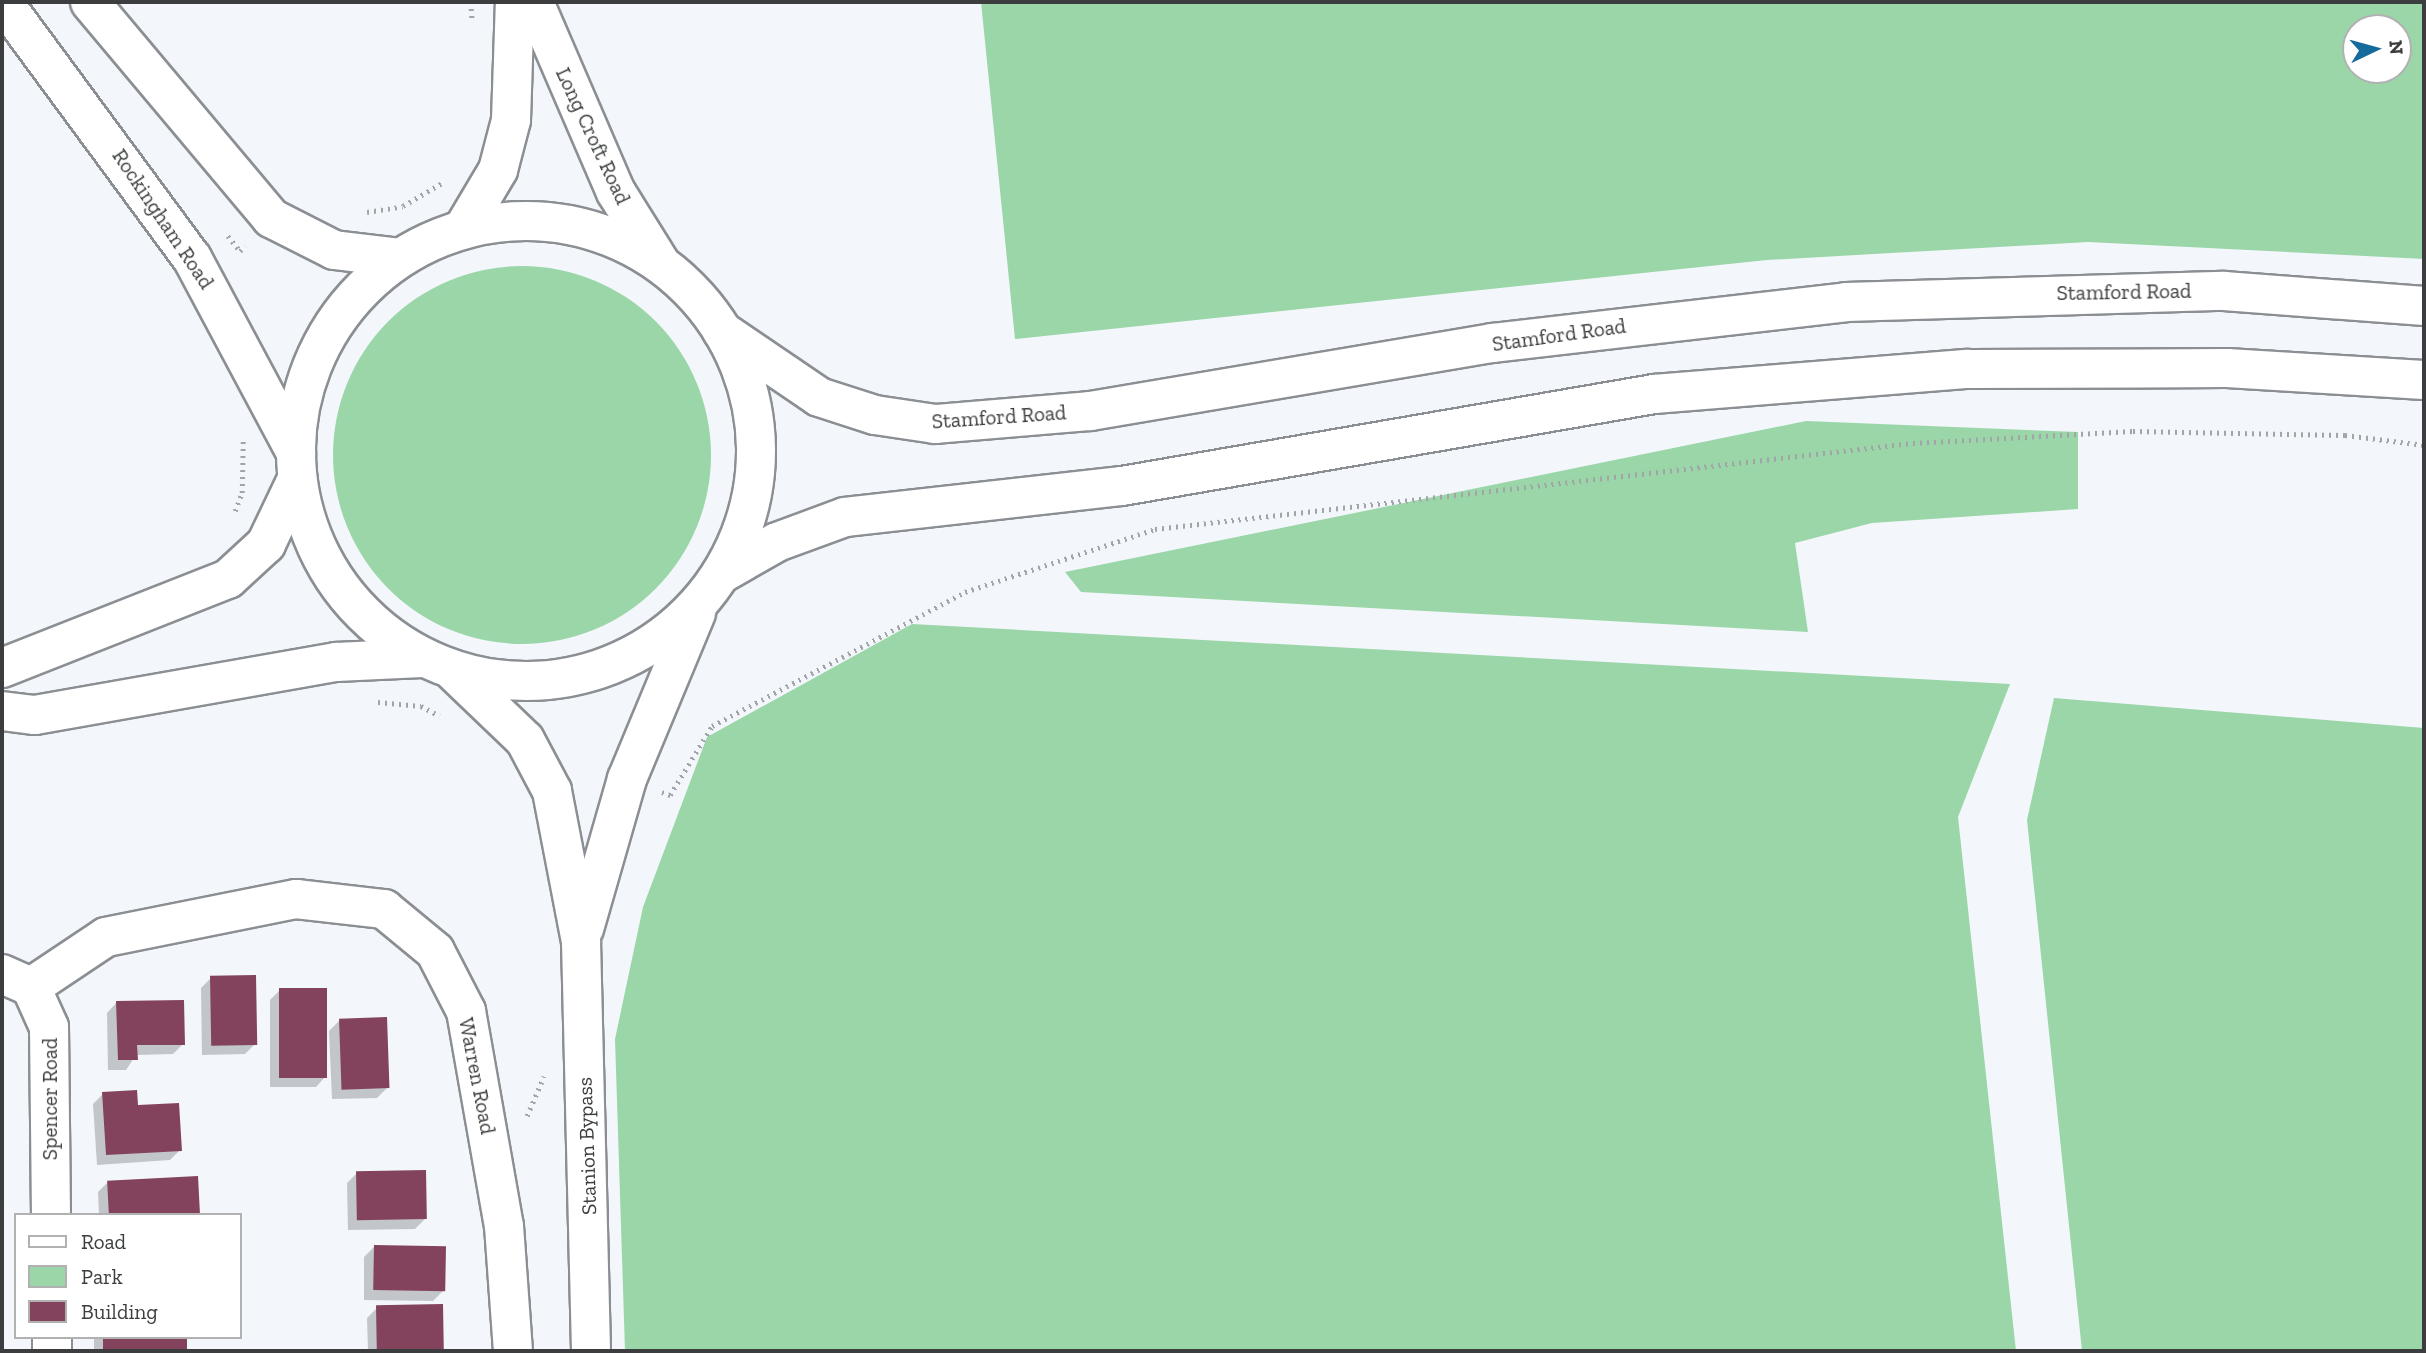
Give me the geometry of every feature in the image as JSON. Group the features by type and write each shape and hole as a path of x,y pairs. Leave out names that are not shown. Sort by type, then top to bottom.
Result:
{"main road":[{"name":"Rockingham Road","path":"3,2 192,258 297,466"},
{"path":"90,2 271,218 334,250 400,258"},
{"path":"463,229 498,170 511,120 515,2"},
{"name":"Long Croft Road","path":"534,2 616,192 661,264"},
{"path":"546,221 587,229 661,264 722,331 744,377 755,466 743,528 710,588 627,779 581,941 544,770 506,718 438,664 376,626 338,584 311,534 297,466 303,396 323,342 356,295 400,258 463,229 546,221"},
{"name":"Stamford Road","path":"722,331 819,397 875,415 935,424 1090,411 1493,343 1846,302 2224,291 2424,306"},
{"path":"2,711 35,715 336,662 438,664 506,681 573,676 613,665 661,639 710,588 777,542 845,517 1122,486 1654,394 1968,369 2227,368 2424,380"},
{"path":"2,668 228,579 266,544 297,466"},
{"name":"Warren Road","path":"17,980 106,937 296,899 384,909 435,951 466,1011 504,1226 513,1351"},
{"name":"Stanion Bypass","path":"581,941 591,1351"},
{"name":"Spencer Road","path":"17,980 49,1027 51,1213"}],"path":[{"path":"471,2 473,27"},
{"path":"358,212 403,206 429,195 453,174"},
{"path":"670,795 712,726 965,592 1155,529 1913,443 2133,431 2344,435 2424,445"},
{"path":"230,522 242,493 242,432"},
{"path":"371,701 421,706 445,719"},
{"path":"524,1123 550,1062"}],"green space":[{"path":"981,2 2424,2 2424,259 2088,242 1767,260 1015,339"},
{"path":"522,266 559,270 611,289 642,309 668,335 696,383 707,418 711,455 707,492 688,544 668,575 642,601 594,629 559,640 522,644 485,640 433,621 402,601 376,575 348,527 337,492 333,455 337,418 356,366 376,335 402,309 450,281 485,270"},
{"path":"1806,421 2078,432 2078,509 1872,523 1795,543 1808,632 1081,592 1065,572"},
{"path":"912,624 2010,684 1958,817 2016,1351 625,1351 615,1039 643,907 707,737"},
{"path":"2054,698 2424,728 2424,1351 2082,1351 2027,820"}],"building":[{"path":"256,975 257,1045 211,1046 210,976"},
{"path":"279,988 327,988 327,1078 279,1078"},
{"path":"184,1000 185,1045 137,1045 138,1060 118,1060 116,1001"},
{"path":"387,1017 389,1088 342,1090 339,1019"},
{"path":"137,1090 138,1105 179,1103 182,1151 106,1155 102,1092"},
{"path":"426,1170 427,1219 357,1220 356,1171"},
{"path":"198,1176 200,1213 109,1213 107,1181"},
{"path":"374,1245 446,1246 445,1291 373,1290"},
{"path":"443,1304 444,1351 377,1351 376,1305"},
{"path":"103,1339 187,1339 187,1351 103,1351"}]}
